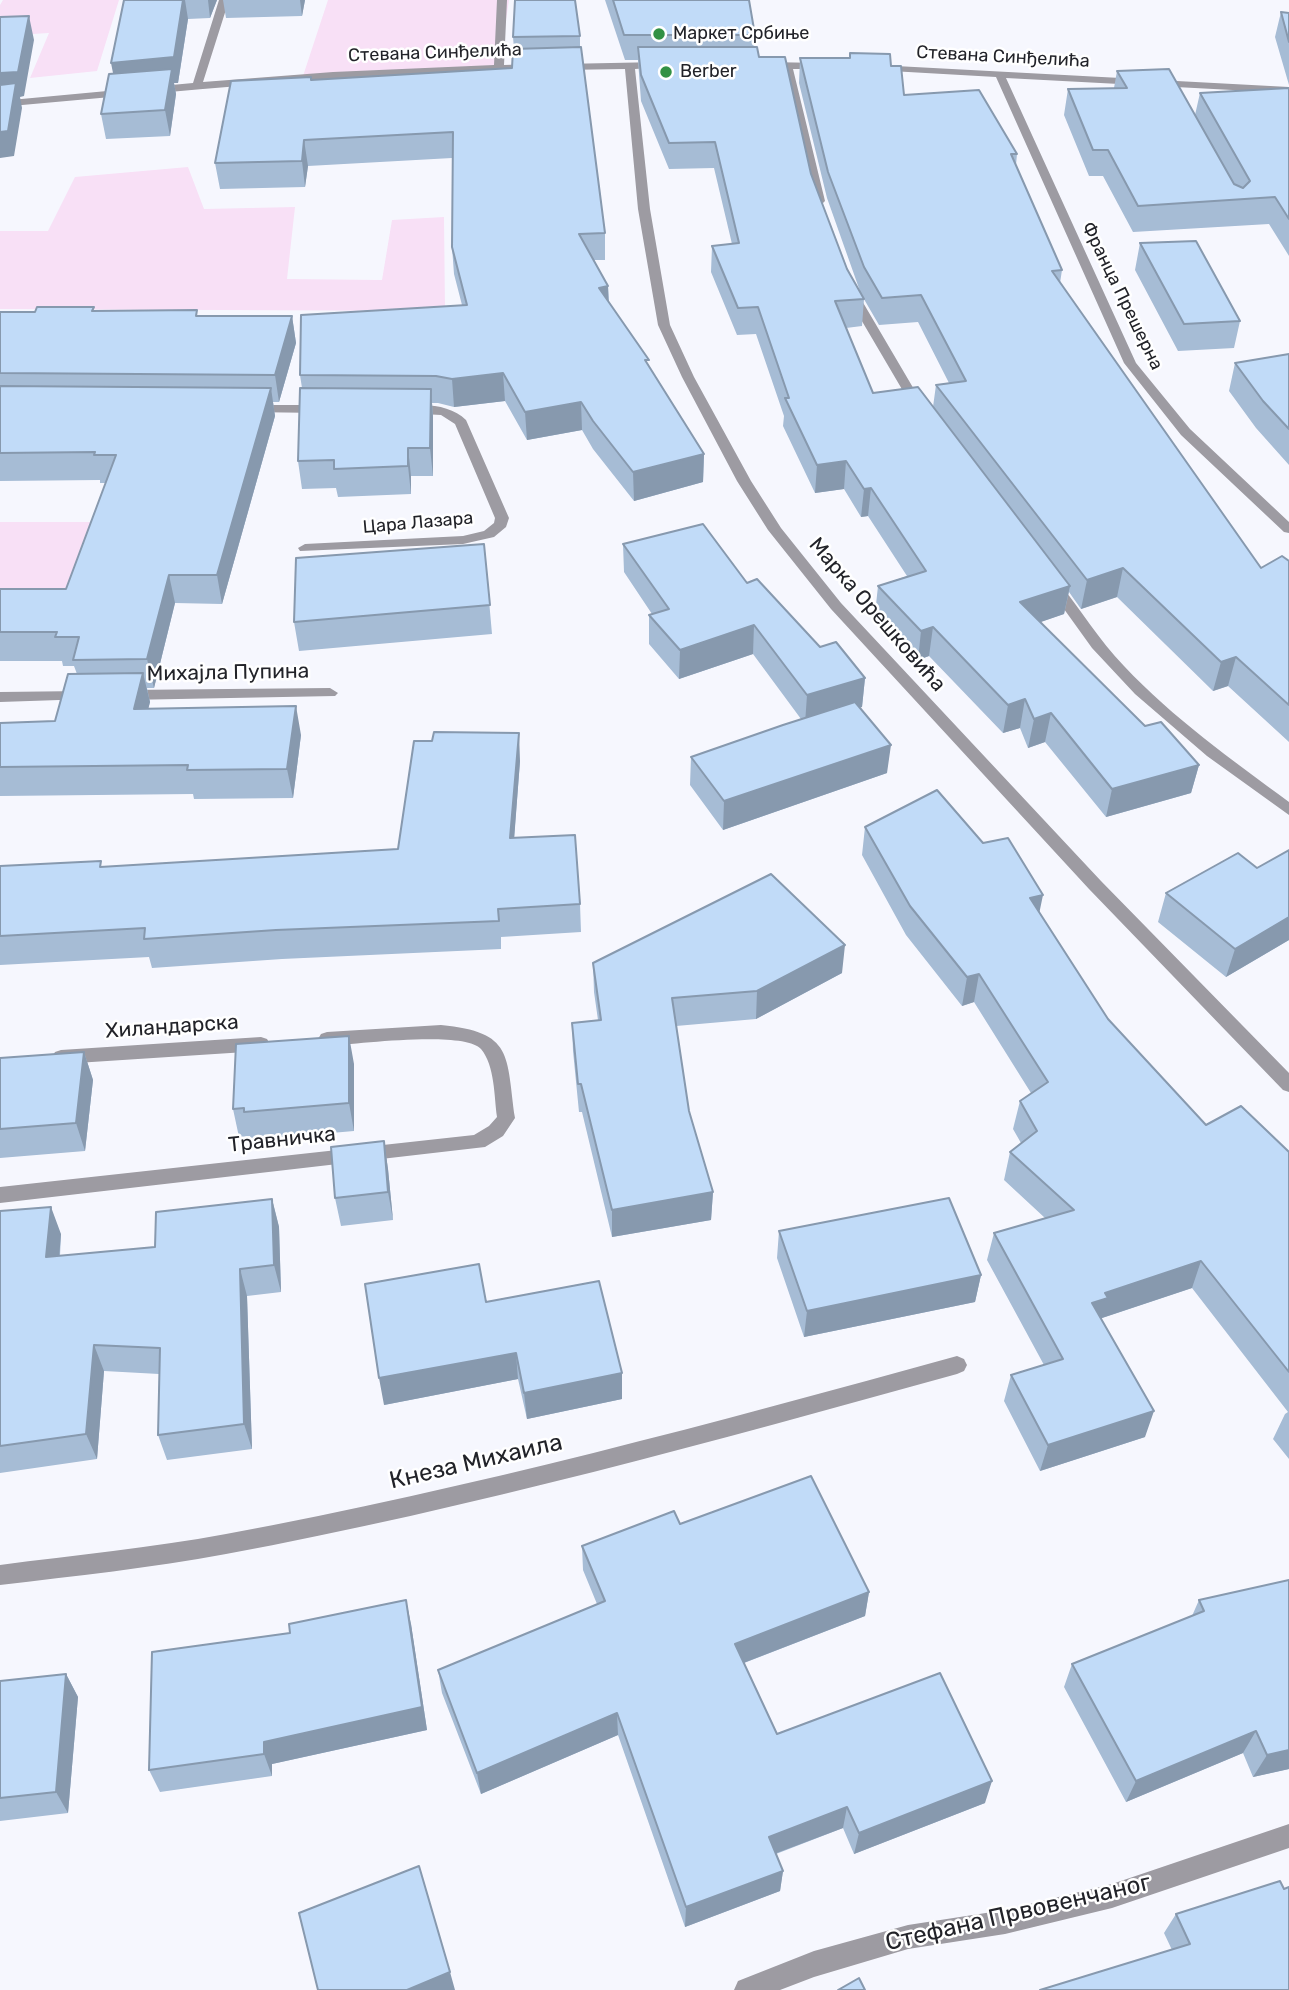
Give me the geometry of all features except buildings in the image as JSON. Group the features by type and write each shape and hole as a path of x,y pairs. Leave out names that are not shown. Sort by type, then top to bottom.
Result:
{"street":[{"path":"197,86 224,0"},
{"path":"499,67 502,0"},
{"name":"Стевана Синђелића","path":"0,104 379,71 669,65"},
{"path":"748,65 834,66"},
{"path":"787,65 822,211"},
{"name":"Марка Орешковића","path":"630,66 644,209 664,325 688,377 738,470 775,530 836,606 1086,875 1289,1085"},
{"name":"Стевана Синђелића","path":"871,67 1289,90"},
{"name":"Франца Прешерна","path":"1000,75 1130,363 1157,403 1194,443 1289,528"},
{"path":"1166,82 1172,93"},
{"path":"849,284 868,324 924,416"},
{"path":"233,408 342,409"},
{"name":"Цара Лазара","path":"305,548 463,540 489,534 501,524 502,518 492,494 461,423 454,414 438,410 397,410"},
{"path":"1046,575 1098,645 1128,677 1179,725 1289,810"},
{"name":"Михајла Пупина","path":"0,697 330,693"},
{"name":"Травничка","path":"0,1195 478,1142 496,1131 506,1118 498,1059 486,1042 472,1035 440,1032 303,1041"},
{"name":"Хиландарска","path":"41,1058 275,1043"},
{"name":"Кнеза Михаила","path":"0,1575 224,1544 431,1500 724,1430 957,1366"},
{"name":"Стефана Првовенчаног","path":"747,1990 814,1964 908,1937 1005,1922 1112,1896 1289,1836"}],"shaded area":[{"path":"3,0 119,0 97,71 30,78 49,33 0,36 0,5"},
{"path":"328,0 509,0 499,67 303,76"},
{"path":"188,167 204,209 295,207 287,279 382,280 392,220 444,217 445,311 0,309 0,231 48,231 75,177"},
{"path":"0,522 97,522 80,596 0,590"}],"place":[{"name":"Маркет Србиње","path":"659,34"},
{"name":"Berber","path":"666,72"}]}
